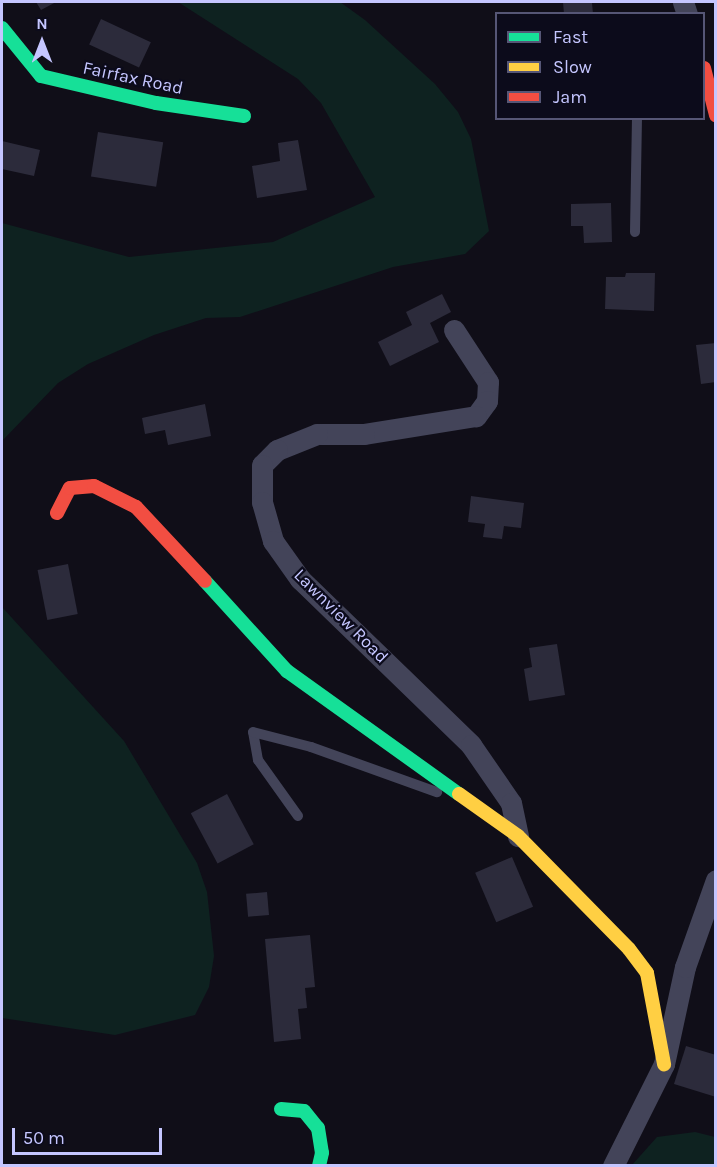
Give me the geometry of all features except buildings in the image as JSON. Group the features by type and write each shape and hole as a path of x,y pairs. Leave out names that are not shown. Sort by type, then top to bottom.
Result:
{"street":[{"name":"Fairfax Road","path":"2,28 41,76 156,103 244,116"},
{"path":"705,72 716,115"},
{"name":"Lawnview Road","path":"454,330 488,382 487,400 476,416 364,434 317,434 277,450 262,465 262,502 273,542 300,579 471,745 511,803 518,836"},
{"path":"57,513 70,488 94,486 136,507 287,671 465,802 518,836 629,949 647,973 664,1064"},
{"path":"613,1166 664,1064 685,967 716,880"},
{"path":"281,1109 304,1111 318,1128 322,1153 319,1166"}],"lane":[{"path":"635,232 637,120"},
{"path":"298,816 258,760 253,732 311,747 465,802"}],"green space":[{"path":"178,2 340,2 365,20 435,84 458,112 471,139 489,231 465,254 393,267 240,317 206,318 154,335 88,364 58,383 2,441 2,223 129,257 273,242 375,197 321,103 298,79"},
{"path":"2,607 124,741 197,863 207,892 214,956 209,987 195,1015 115,1035 2,1018"},
{"path":"695,1132 715,1137 715,1165 632,1165 657,1137"}],"traffic: fast":[{"path":"2,28 41,76 156,103 244,116"},
{"path":"205,581 287,671 459,794"},
{"path":"281,1109 304,1111 318,1128 322,1153 319,1166"}],"traffic: slow":[{"path":"459,794 518,836 629,949 647,973 664,1064"}],"traffic: jam":[{"path":"705,72 716,115"},
{"path":"57,513 70,488 94,486 136,507 205,581"}]}
